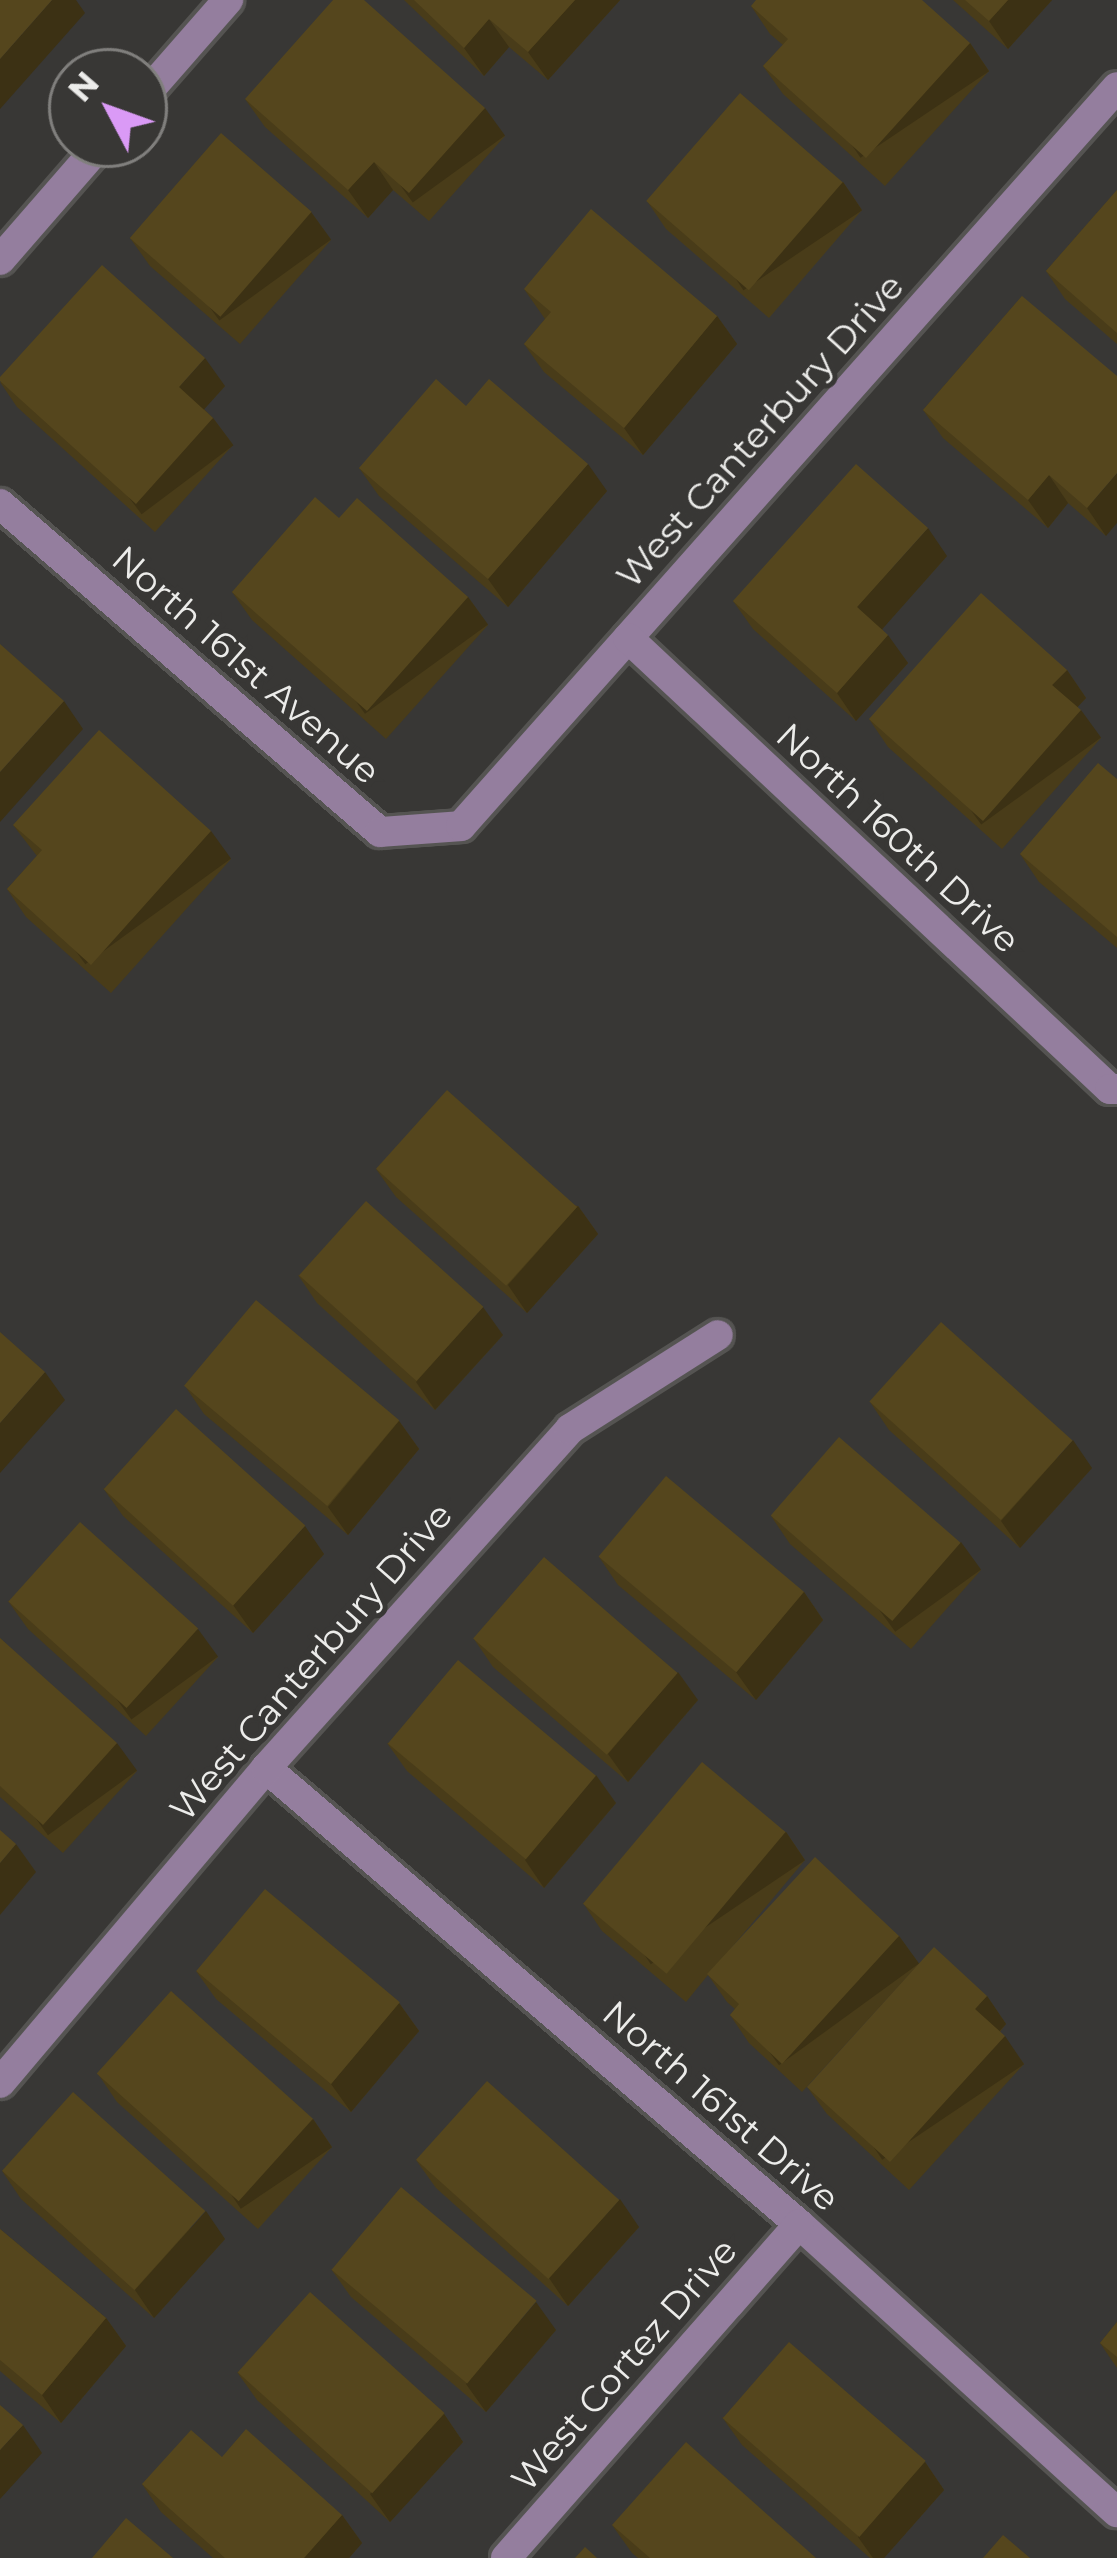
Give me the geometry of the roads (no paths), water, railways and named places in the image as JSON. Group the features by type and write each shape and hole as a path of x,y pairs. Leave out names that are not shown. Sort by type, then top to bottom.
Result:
{"street":[{"path":"168,68 228,0"},
{"name":"West Canterbury Drive","path":"461,826 1117,87"},
{"path":"0,260 80,168"},
{"name":"North 161st Avenue","path":"0,504 380,832 461,826"},
{"name":"North 160th Drive","path":"628,638 1110,1089 1117,1089"},
{"name":"West Canterbury Drive","path":"0,2083 266,1768 570,1429 718,1335"},
{"name":"North 161st Drive","path":"266,1768 800,2224 1117,2512"},
{"name":"West Cortez Drive","path":"506,2558 800,2224"}]}
